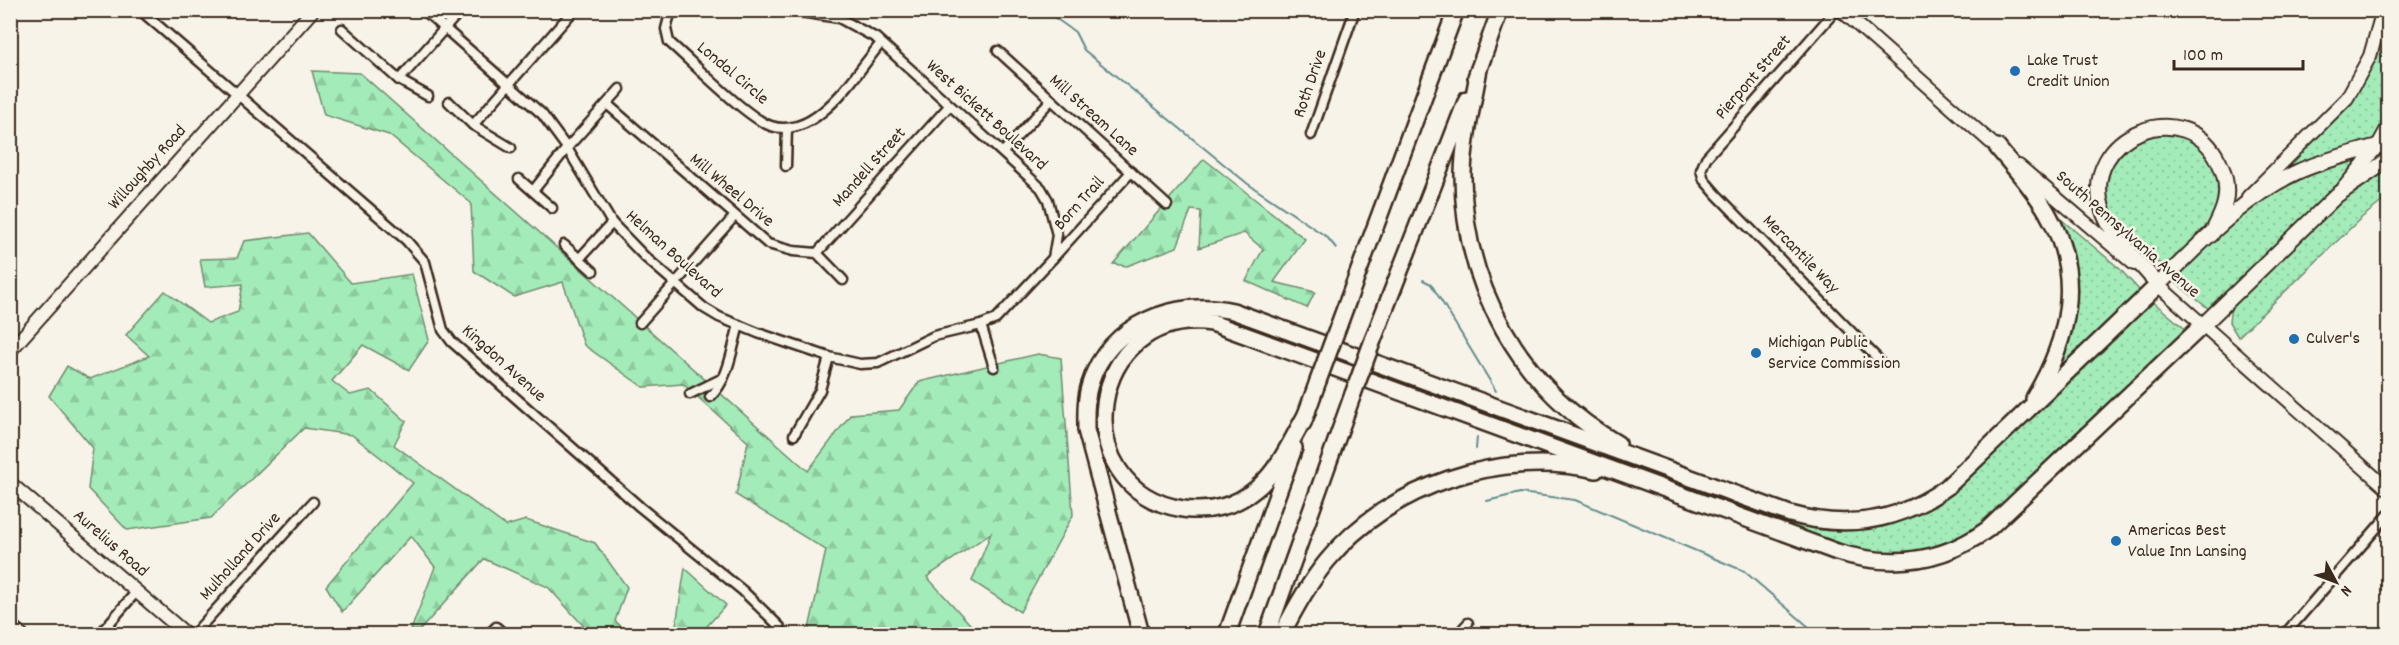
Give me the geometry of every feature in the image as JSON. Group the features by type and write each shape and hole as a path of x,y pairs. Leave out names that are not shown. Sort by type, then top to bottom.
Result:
{"highway":[{"path":"1227,634 1456,10"},
{"path":"1267,634 1373,340 1500,10"},
{"path":"1479,69 1466,145 1464,190 1470,241 1495,315 1515,348 1542,384 1580,419 1618,444 1689,477"},
{"path":"1997,147 2048,212 2064,257 2068,282 2068,309 2063,336 2047,375 2024,414"},
{"path":"1141,634 1086,430 1087,399 1090,384 1103,358 1115,345 1152,316 1199,306 1215,307 1255,318 1689,477 1808,519 1832,523 1875,520 1919,506 1936,495 2158,285"},
{"path":"1307,413 1278,463 1256,489 1231,504 1199,510 1163,504 1145,495 1130,483 1112,456 1103,420 1104,397 1110,380 1133,346 1146,336 1168,326 1205,322 1250,335 1665,489 1856,557 1896,562 1937,555 1965,544 1996,522 2204,324"},
{"path":"1282,634 1309,586 1338,549 1385,511 1442,482 1485,470 1546,464 1589,469 1665,489"}],"main road":[{"name":"Willoughby Road","path":"10,351 313,10"},
{"name":"South Pennsylvania Avenue","path":"1841,10 2204,324 2388,489"},
{"path":"2211,235 2224,206 2226,190 2221,165 2206,143 2185,130 2163,126 2140,131 2119,145 2108,159 2102,173 2099,191 2102,208 2112,227 2158,285 2211,235 2347,98 2367,64 2383,10"},
{"path":"2204,324 2337,195 2383,145 2388,127"},
{"path":"2229,217 2272,186 2295,173 2383,145"},
{"path":"2337,195 2388,160"},
{"name":"Aurelius Road","path":"10,483 186,634"}],"street":[{"name":"Kingdon Avenue","path":"140,10 412,247 429,272 439,318 452,342 640,507 743,591 780,627 780,634"},
{"name":"Helman Boulevard","path":"424,10 542,114 567,148 612,223 675,284 704,308 739,324 830,357 860,364 878,363 934,336 981,326"},
{"path":"399,80 461,10"},
{"path":"473,125 574,10"},
{"name":"Londal Circle","path":"671,10 666,29 669,42 759,119 770,126 787,128"},
{"name":"West Bickett Boulevard","path":"788,10 840,14 881,42 949,106 1003,152 1041,188 1048,200 1057,235 1053,258"},
{"name":"Roth Drive","path":"1311,135 1354,10"},
{"name":"Pierpont Street","path":"1701,170 1706,158 1836,10"},
{"path":"342,29 399,80 428,96"},
{"path":"786,166 787,128 810,120 824,110 881,42"},
{"name":"Mill Stream Lane","path":"998,51 1167,205"},
{"path":"533,191 567,148 620,89"},
{"path":"1003,152 1051,100"},
{"path":"449,102 473,125 511,148"},
{"name":"Mill Wheel Drive","path":"607,104 734,217 768,244 793,251 816,253"},
{"name":"Mandell Street","path":"816,253 949,106"},
{"name":"Mercantile Way","path":"1701,170 1704,180 1717,195 1879,360"},
{"name":"Born Trail","path":"1053,258 1131,172"},
{"path":"519,179 552,208"},
{"path":"640,323 734,217"},
{"path":"579,259 612,223"},
{"path":"564,245 593,271"},
{"path":"816,253 843,280"},
{"path":"994,366 981,326 1005,311 1053,258"},
{"path":"710,397 718,389 723,378 739,324"},
{"path":"794,435 820,390 830,357"},
{"path":"690,394 723,378"},
{"name":"Mulholland Drive","path":"194,634 313,502"},
{"path":"2285,634 2388,515"},
{"path":"100,634 137,591"},
{"path":"10,623 23,634"},
{"path":"1458,634 1468,623"},
{"path":"489,634 496,627 504,634"}],"green space":[{"path":"2388,24 2388,114 2374,140 2284,172 2284,168 2347,105 2383,28"},
{"path":"312,71 360,73 808,471 851,414 899,410 919,382 1038,354 1061,358 1073,515 1020,612 972,581 991,533 927,577 979,634 808,634 826,550 736,495 748,442 683,384 643,387 584,345 563,282 514,297 474,271 471,203 389,135 324,115"},
{"path":"2161,133 2185,137 2205,152 2216,171 2220,192 2219,203 2208,225 2179,256 2163,264 2146,257 2133,244 2111,210 2107,193 2107,177 2113,162 2123,149 2139,139"},
{"path":"1204,159 1305,239 1274,282 1315,292 1307,308 1246,281 1263,249 1244,233 1199,248 1201,211 1191,210 1177,247 1127,266 1113,264"},
{"path":"2353,160 2356,164 2350,172 2209,309 2175,282 2190,262 2243,215 2275,192 2309,175"},
{"path":"2388,167 2388,197 2360,219 2238,337 2229,322 2231,306 2348,195"},
{"path":"2056,215 2119,268 2140,291 2057,370 2065,346"},
{"path":"308,233 351,283 412,274 429,340 409,370 363,345 332,381 350,395 371,390 406,421 394,445 506,526 526,520 595,543 627,587 615,621 630,634 591,634 548,587 484,559 420,630 411,630 435,567 411,536 342,612 326,586 413,483 352,435 304,428 211,518 127,530 88,489 93,448 49,396 67,366 90,379 149,356 126,335 165,291 208,323 238,312 243,284 205,287 200,259 237,258 244,241"},
{"path":"2152,301 2184,328 2177,341 1984,523 1955,540 1928,550 1901,553 1875,552 1822,539 1718,502 1692,490 1693,486 1815,527 1858,528 1898,520 1935,502 1970,476"},
{"path":"685,568 726,605 700,634 642,634 676,625"}],"waterway":[{"path":"1044,10 1075,32 1084,50 1248,184 1327,237 1336,248"},
{"path":"1423,280 1431,284 1496,391"},
{"path":"1476,449 1477,437"},
{"path":"1487,501 1520,493 1575,500 1744,571 1817,634"}],"place":[{"name":"Lake Trust Credit Union","path":"2015,71"},
{"name":"Culver's","path":"2294,339"},
{"name":"Michigan Public Service Commission","path":"1756,353"},
{"name":"Americas Best Value Inn Lansing","path":"2116,541"}]}
